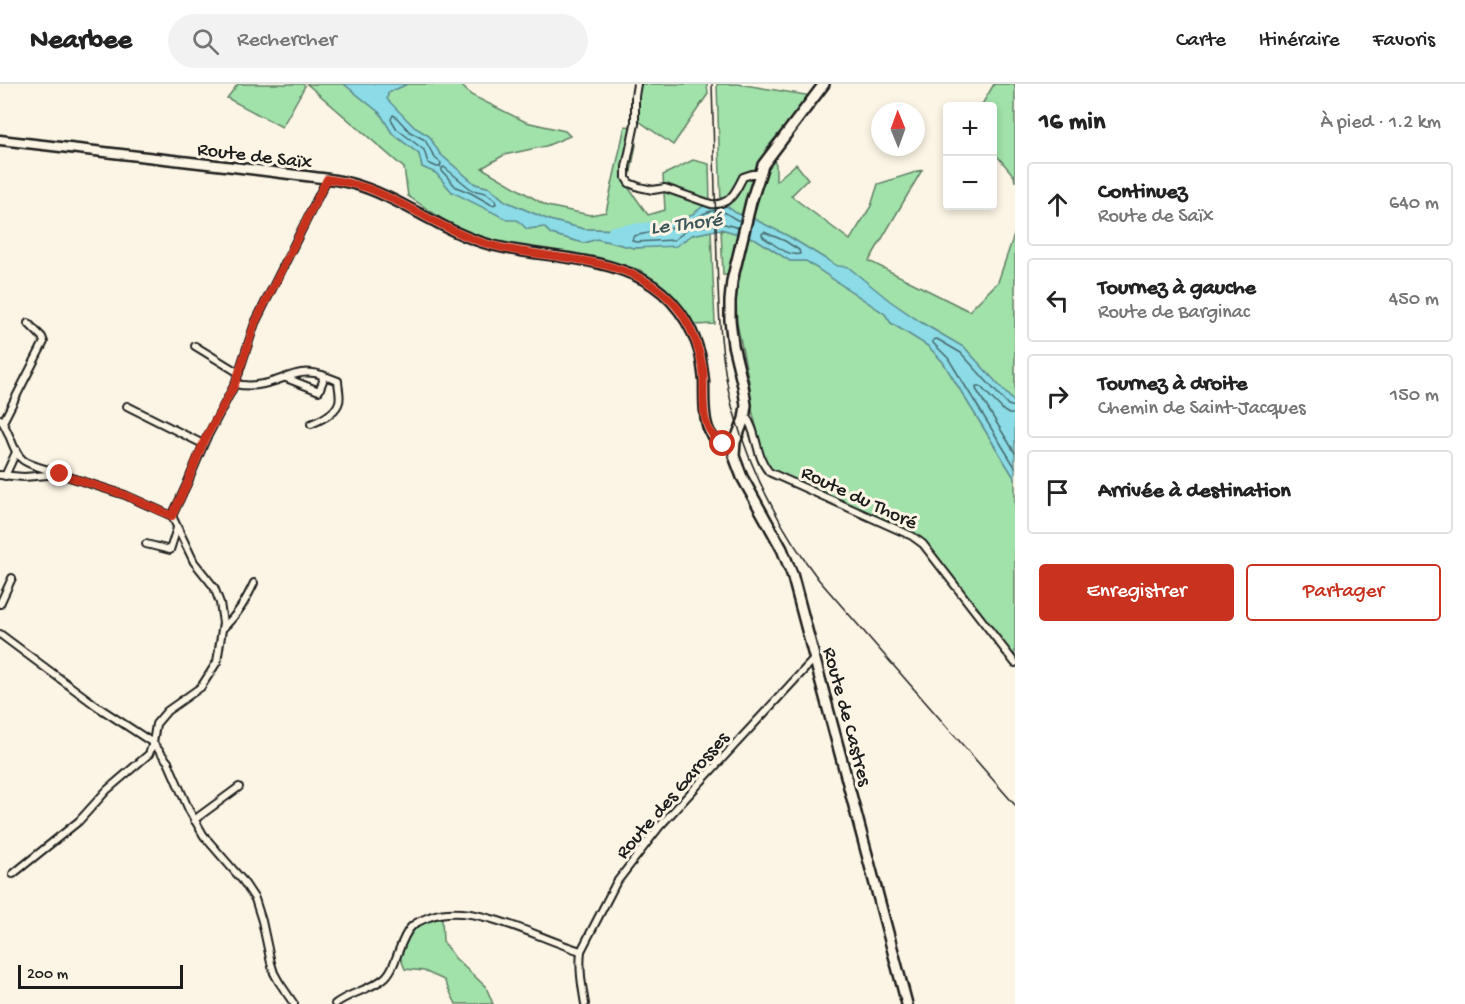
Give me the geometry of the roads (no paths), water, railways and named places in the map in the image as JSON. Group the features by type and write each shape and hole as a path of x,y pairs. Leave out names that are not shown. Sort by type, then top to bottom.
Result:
{"main road":[{"path":"734,447 745,414 745,397 733,345 730,310 732,281 746,222 763,165 824,84"},
{"name":"Route de Castres","path":"734,447 742,477 788,561 907,1004"}],"street":[{"path":"637,84 634,96 635,124 626,167 626,178 629,183 653,190 665,188 717,205 733,196 743,177 760,174"},
{"name":"Route de Saïx","path":"0,140 350,183 375,192 476,240 509,249 606,264 628,272 647,282 667,297 688,326 697,344 703,370 707,426 717,440 734,447"},
{"path":"172,516 203,444 235,384 255,323 327,179"},
{"path":"13,874 79,821 107,790 149,754 156,724 167,711 201,687 217,662 223,623 220,603 214,587 194,562 172,516 125,495 20,459 2,420 44,342 28,323"},
{"path":"195,346 239,373"},
{"path":"235,384 248,386 265,384 303,372 313,372 338,381 339,402 333,411 311,424"},
{"path":"286,378 319,392 323,381 322,375"},
{"path":"127,406 203,444"},
{"name":"Route du Thoré","path":"745,414 754,429 763,463 769,472 912,536 923,544 1015,663"},
{"path":"17,450 2,476 60,474"},
{"path":"146,544 170,550 177,527"},
{"path":"0,604 12,578"},
{"path":"222,629 235,616 254,583"},
{"path":"0,634 98,707 153,743 168,762 194,820 204,836 243,881 255,899 274,973 294,1004"},
{"name":"Route des Garosses","path":"585,1004 581,977 581,951 616,883 660,826 815,658"},
{"path":"194,820 239,788"},
{"path":"334,1004 386,977 401,943 413,925 437,915 454,912 477,915 581,951"}],"water":[{"path":"344,84 407,84 388,93 387,99 414,127 429,136 440,154 475,184 490,188 505,201 549,220 584,229 632,230 686,219 705,205 725,205 736,213 752,218 788,236 837,266 848,267 890,301 965,348 1015,403 1015,479 943,362 928,346 891,323 885,314 806,261 790,261 756,239 721,229 692,235 676,246 634,248 597,239 584,243 551,234 544,227 527,229 517,220 508,220 452,192 436,173 422,167 419,154 392,133 380,113"}],"waterway":[{"name":"Le Thoré","path":"613,231 651,227"}],"railway":[{"path":"712,84 719,316 728,388 747,453 778,518 819,580 1015,805"}]}
